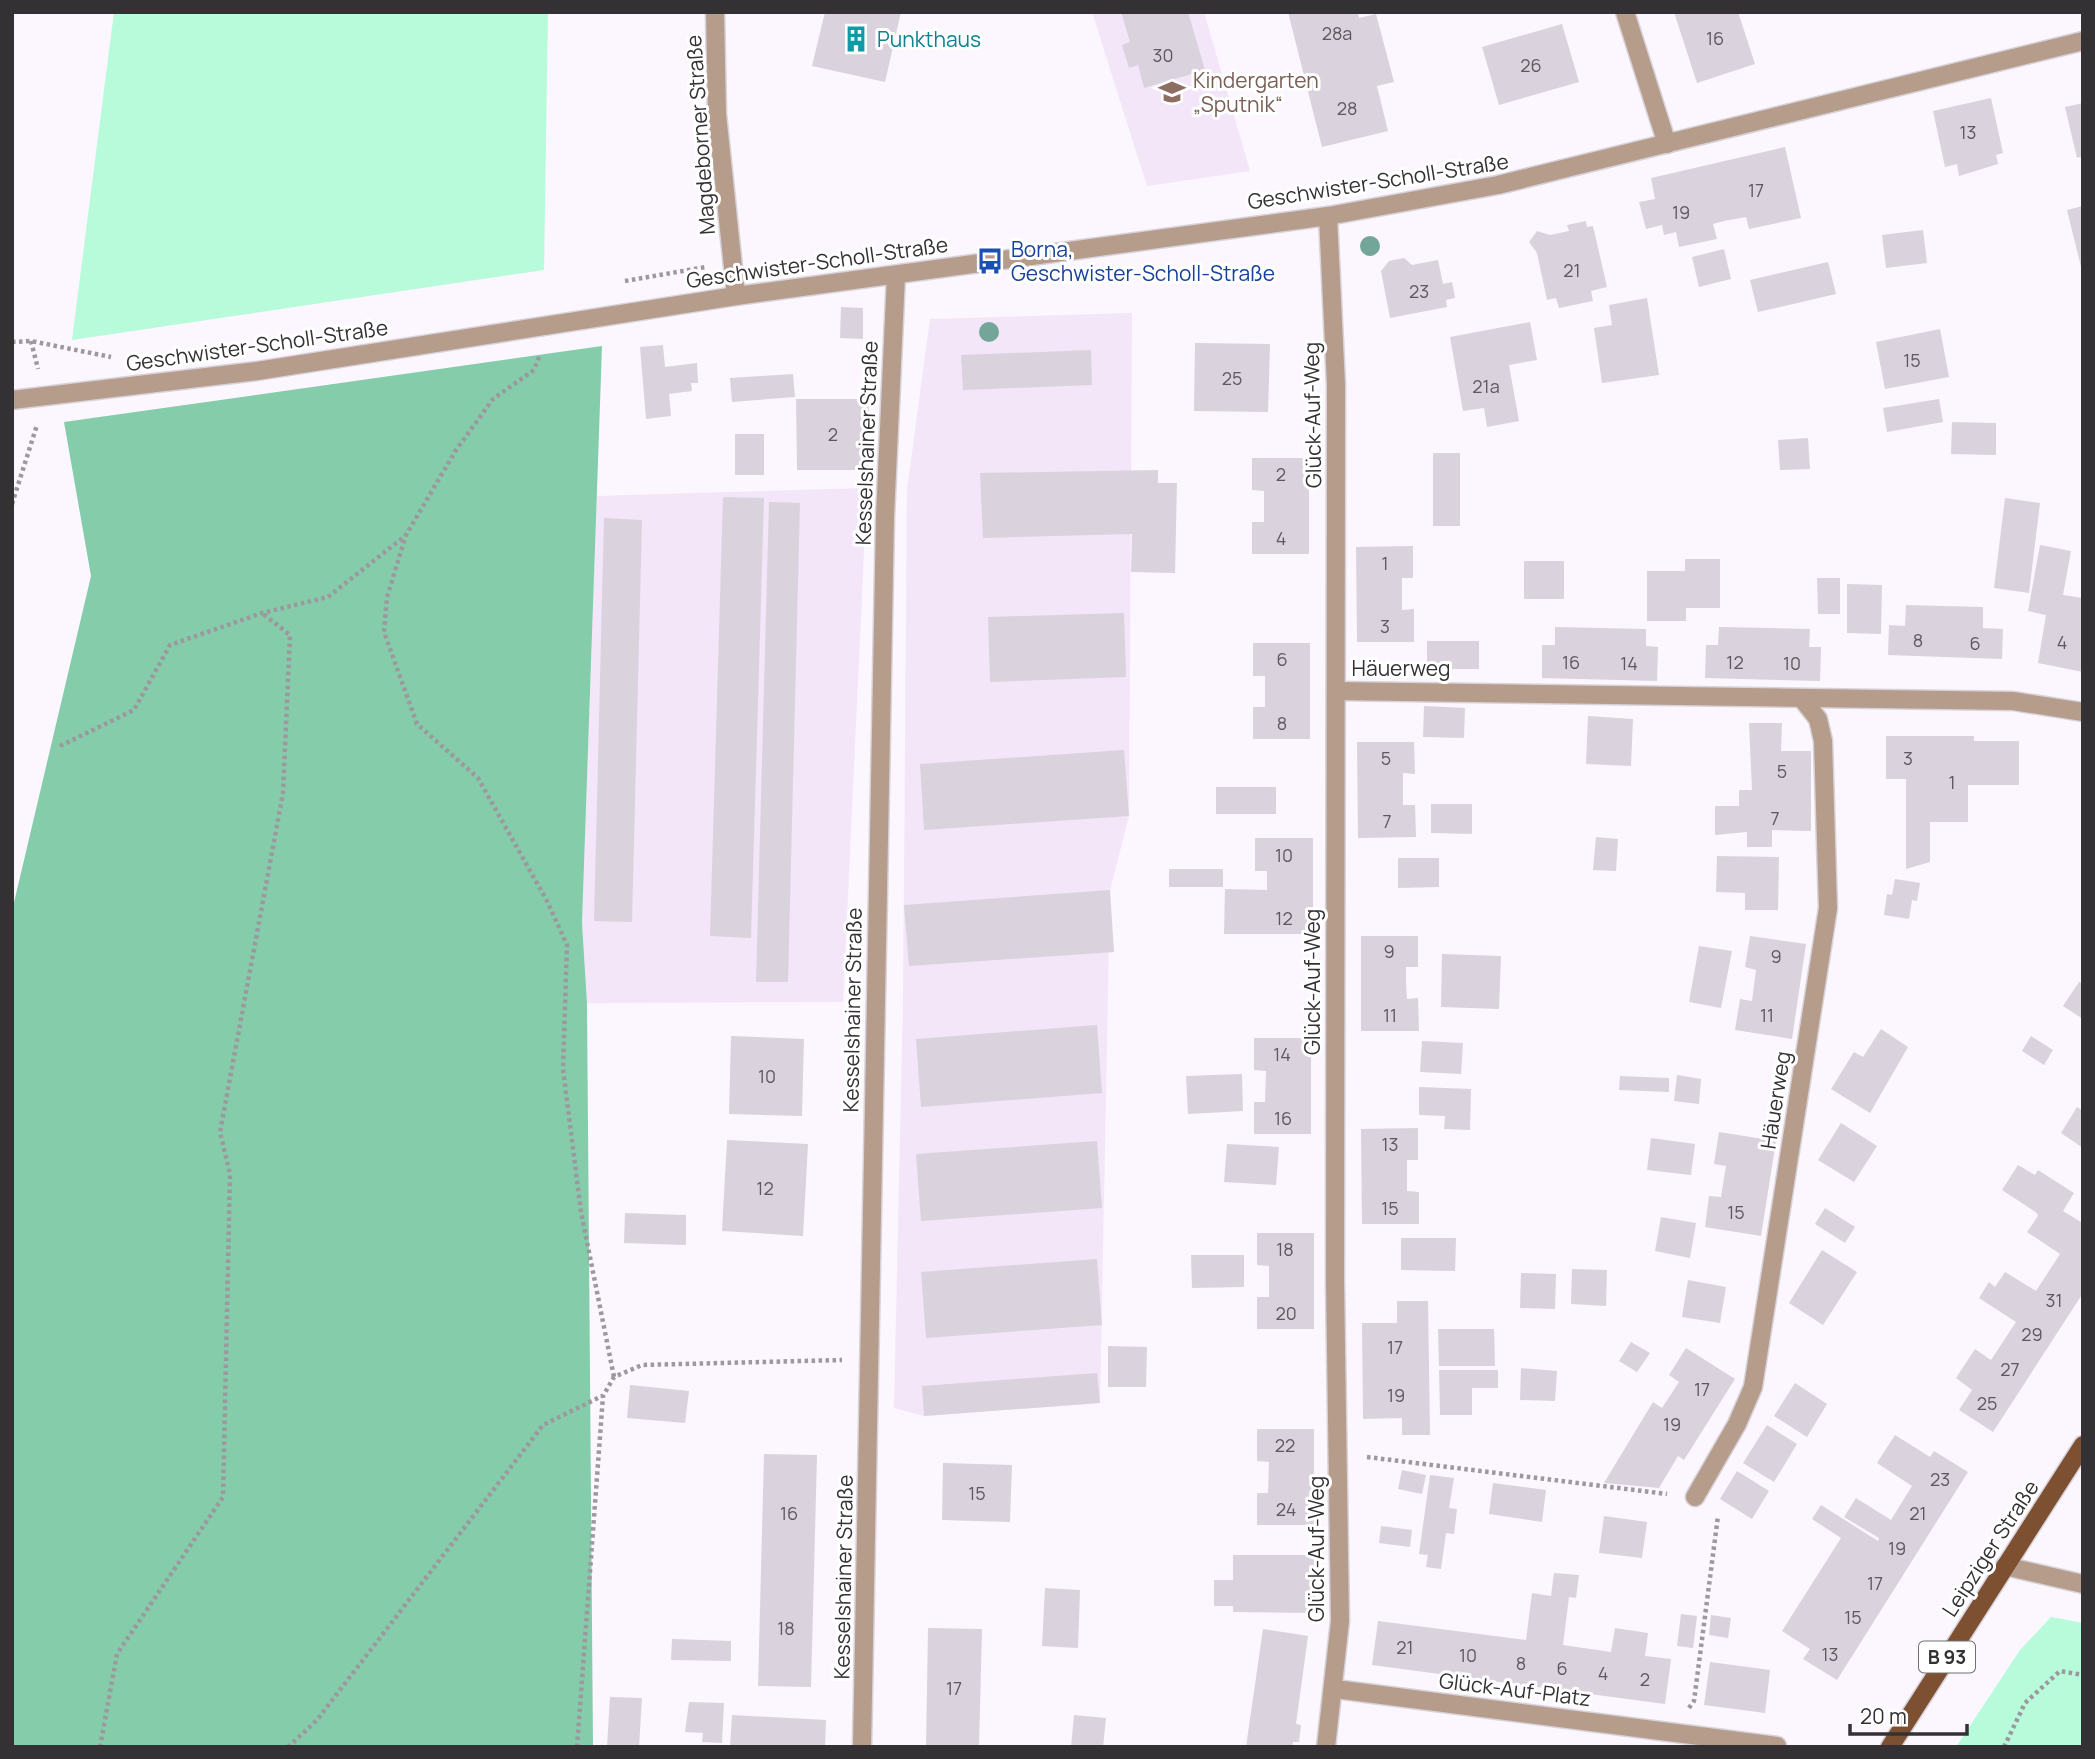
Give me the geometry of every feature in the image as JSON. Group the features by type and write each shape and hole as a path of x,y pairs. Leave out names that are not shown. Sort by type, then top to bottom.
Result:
{"main road":[{"name":"Leipziger Straße","path":"1890,1747 2083,1445"}],"street":[{"name":"Magdeborner Straße","path":"715,12 717,114 736,296"},
{"path":"1625,12 1667,144"},
{"name":"Geschwister-Scholl-Straße","path":"12,400 257,371 736,296 1328,216 1498,186 2083,41"},
{"name":"Glück-Auf-Weg","path":"1326,1747 1335,1689 1340,1621 1336,385 1328,216"},
{"name":"Kesselshainer Straße","path":"862,1747 885,517 896,275"},
{"name":"Häuerweg","path":"1336,691 1776,697 1803,700 2013,701 2083,712"},
{"name":"Häuerweg","path":"1695,1497 1737,1424 1753,1387 1828,908 1823,741 1818,719 1803,700"},
{"path":"2005,1566 2083,1584"},
{"name":"Glück-Auf-Platz","path":"1335,1689 1673,1739 1777,1746"}],"path":[{"path":"615,283 733,263"},
{"path":"553,324 534,370 493,399 456,450 406,535 387,597 384,632 417,724 478,778 547,901 567,945 563,1069 581,1212 614,1377"},
{"path":"12,504 33,439"},
{"path":"60,746 134,710 170,645 262,613 328,597 406,535"},
{"path":"100,1747 117,1654 223,1497 230,1174 220,1132 283,793 290,635 262,613"},
{"path":"577,1747 603,1396 614,1377 642,1365 868,1359"},
{"path":"288,1747 317,1720 543,1425 603,1396"},
{"path":"1338,1453 1695,1497 1719,1505 1694,1701 1673,1739"},
{"path":"2004,1747 2025,1703 2060,1671 2083,1675"}],"shaded area":[{"name":"Kindergarten „Sputnik“","path":"1092,12 1204,12 1250,171 1147,186"},
{"path":"1132,313 1129,816 1110,890 1100,1403 924,1416 894,1408 903,1003 907,490 930,319"},
{"path":"867,488 843,1002 587,1003 582,923 597,496"}],"green space":[{"path":"114,12 548,12 544,270 72,340"},
{"path":"602,346 582,923 587,1003 593,1747 12,1747 12,911 91,576 64,422"},
{"path":"2051,1617 2083,1623 2083,1747 1956,1747 2020,1650"}],"building":[{"name":"Punkthaus","path":"825,12 901,12 885,82 812,66"},
{"path":"1121,12 1188,12 1205,70 1144,88 1138,65 1129,68 1122,45 1130,42"},
{"path":"1288,12 1358,12 1359,18 1376,14 1394,82 1377,86 1388,131 1322,147"},
{"path":"1674,12 1738,12 1755,64 1697,83"},
{"path":"1562,24 1579,82 1499,105 1482,47"},
{"path":"1991,98 2003,153 1996,155 1998,164 1959,176 1957,164 1945,167 1933,111"},
{"path":"2083,103 2083,156 2077,158 2065,107"},
{"path":"1785,147 1801,218 1749,229 1746,217 1724,221 1713,224 1717,239 1679,247 1676,232 1664,235 1662,225 1646,229 1639,202 1655,199 1651,178"},
{"path":"2083,206 2083,271 2082,271 2067,210"},
{"path":"1586,221 1587,227 1593,226 1607,287 1591,291 1593,301 1559,308 1556,298 1547,300 1537,253 1529,242 1537,231 1550,235 1569,231 1567,225"},
{"path":"1923,230 1927,263 1886,268 1882,235"},
{"path":"1724,249 1731,279 1699,287 1692,257"},
{"path":"1404,258 1412,265 1438,260 1443,284 1452,282 1455,298 1446,300 1447,307 1390,318 1381,271 1389,261"},
{"path":"1828,262 1836,294 1758,312 1750,280"},
{"path":"1647,298 1659,375 1602,383 1594,328 1612,325 1609,305"},
{"path":"841,307 863,308 863,339 840,338"},
{"path":"1530,322 1537,360 1509,365 1519,421 1487,427 1484,408 1463,411 1450,337"},
{"path":"1940,329 1949,377 1885,389 1876,342"},
{"path":"1195,343 1270,344 1268,412 1194,411"},
{"path":"663,345 665,367 697,363 698,383 691,383 692,391 669,394 671,416 646,419 640,347"},
{"path":"1091,350 1092,385 963,390 961,355"},
{"path":"793,374 795,397 732,402 730,378"},
{"path":"796,399 869,399 869,470 797,470"},
{"path":"1939,399 1943,422 1887,432 1883,408"},
{"path":"1952,422 1996,423 1996,455 1951,454"},
{"path":"735,434 764,434 764,475 735,475"},
{"path":"1808,438 1810,469 1780,470 1778,440"},
{"path":"1433,453 1460,453 1460,526 1433,526"},
{"path":"1252,458 1309,458 1309,554 1252,554 1252,522 1264,522 1264,491 1252,490"},
{"path":"1158,470 1158,483 1177,483 1175,573 1131,572 1132,534 983,538 980,473"},
{"path":"723,497 764,498 751,938 710,936"},
{"path":"2005,498 2040,503 2029,593 1994,588"},
{"path":"769,502 800,503 788,982 756,982"},
{"path":"604,518 642,520 632,922 594,921"},
{"path":"2040,545 2071,551 2063,595 2083,598 2083,672 2038,663 2046,615 2028,611"},
{"path":"1413,546 1413,578 1402,578 1402,610 1414,609 1414,642 1357,642 1356,547"},
{"path":"1685,559 1720,559 1720,608 1686,608 1686,621 1647,621 1647,571 1685,571"},
{"path":"1524,561 1564,561 1564,599 1524,599"},
{"path":"1817,578 1840,578 1840,614 1818,614"},
{"path":"1847,584 1882,585 1881,634 1847,633"},
{"path":"1906,605 1983,607 1983,628 2003,629 2002,659 1888,655 1889,625 1905,626"},
{"path":"1124,613 1126,677 990,682 988,617"},
{"path":"1555,627 1646,629 1646,646 1658,647 1657,681 1542,678 1542,645 1555,645"},
{"path":"1719,627 1810,629 1809,647 1821,647 1820,681 1705,678 1706,645 1718,645"},
{"path":"1427,641 1479,641 1479,669 1427,669"},
{"path":"1253,643 1310,643 1310,739 1253,739 1253,707 1265,707 1265,676 1253,676"},
{"path":"1424,706 1465,708 1464,738 1423,737"},
{"path":"1588,716 1633,719 1631,766 1586,764"},
{"path":"1749,723 1782,723 1781,751 1811,751 1811,831 1772,830 1772,847 1747,847 1747,832 1715,835 1715,806 1739,806 1739,790 1752,790"},
{"path":"1886,736 1974,736 1974,741 2019,741 2019,785 1968,785 1968,822 1930,822 1930,862 1906,869 1906,779 1886,779"},
{"path":"1357,742 1414,742 1415,774 1403,773 1403,805 1415,805 1416,837 1358,838"},
{"path":"1124,750 1129,816 924,830 920,764"},
{"path":"1216,787 1276,787 1276,814 1216,814"},
{"path":"1431,804 1472,804 1472,834 1431,833"},
{"path":"1596,837 1618,839 1616,871 1593,870"},
{"path":"1255,838 1313,838 1313,934 1224,934 1225,889 1267,890 1267,871 1255,871"},
{"path":"1717,856 1779,857 1778,910 1745,910 1745,893 1716,892"},
{"path":"1398,858 1439,858 1439,887 1398,888"},
{"path":"1169,869 1223,869 1223,887 1169,887"},
{"path":"1895,879 1920,883 1917,901 1912,900 1909,919 1884,915 1887,894 1892,895"},
{"path":"1110,890 1114,952 909,966 904,905"},
{"path":"1361,936 1418,936 1418,967 1406,967 1406,983 1407,999 1418,998 1419,1031 1361,1031"},
{"path":"1750,936 1806,944 1792,1039 1735,1030 1740,999 1752,1001 1756,970 1745,967"},
{"path":"1699,946 1732,951 1721,1008 1689,1002"},
{"path":"1442,954 1501,956 1499,1009 1441,1007"},
{"path":"2079,982 2083,984 2083,1019 2063,1006"},
{"path":"1097,1025 1102,1093 921,1107 916,1039"},
{"path":"1881,1029 1908,1047 1870,1113 1831,1089 1854,1052 1863,1057"},
{"path":"731,1036 804,1039 802,1116 729,1114"},
{"path":"2031,1036 2053,1050 2044,1065 2022,1051"},
{"path":"1254,1038 1311,1038 1311,1134 1254,1134 1254,1102 1265,1102 1266,1071 1254,1070"},
{"path":"1422,1041 1463,1043 1461,1074 1420,1072"},
{"path":"1242,1074 1243,1111 1188,1114 1186,1076"},
{"path":"1677,1075 1701,1079 1699,1104 1674,1101"},
{"path":"1620,1076 1669,1078 1669,1092 1619,1090"},
{"path":"1419,1087 1471,1089 1470,1130 1444,1129 1445,1116 1419,1115"},
{"path":"2077,1107 2083,1111 2083,1148 2061,1133"},
{"path":"1841,1123 1877,1146 1854,1182 1818,1160"},
{"path":"1418,1128 1418,1160 1407,1160 1407,1191 1419,1192 1419,1224 1362,1224 1361,1129"},
{"path":"1719,1132 1776,1141 1761,1236 1705,1227 1709,1196 1721,1197 1726,1166 1714,1164"},
{"path":"1651,1138 1695,1144 1691,1175 1647,1170"},
{"path":"727,1140 808,1144 803,1236 722,1231"},
{"path":"1097,1141 1102,1208 921,1221 916,1154"},
{"path":"1227,1144 1279,1147 1276,1185 1224,1182"},
{"path":"2018,1165 2035,1175 2038,1170 2074,1193 2063,1211 2081,1222 2083,1219 2083,1293 1993,1432 1959,1410 1972,1390 1956,1378 1975,1349 1991,1360 2016,1322 1979,1298 1989,1282 1995,1287 2005,1272 2036,1291 2060,1254 2027,1232 2038,1216 2037,1213 2002,1190"},
{"path":"1825,1208 1855,1227 1845,1243 1815,1224"},
{"path":"625,1213 686,1215 686,1245 624,1243"},
{"path":"1661,1217 1696,1223 1690,1258 1655,1251"},
{"path":"1257,1233 1314,1233 1314,1329 1257,1329 1257,1297 1269,1297 1269,1266 1257,1265"},
{"path":"1401,1238 1456,1238 1455,1271 1401,1270"},
{"path":"1822,1250 1857,1272 1823,1325 1789,1303"},
{"path":"1191,1255 1244,1255 1244,1287 1192,1288"},
{"path":"1097,1259 1102,1325 926,1338 921,1272"},
{"path":"1572,1269 1607,1270 1606,1306 1571,1304"},
{"path":"1521,1273 1556,1274 1555,1309 1520,1308"},
{"path":"1688,1280 1726,1287 1720,1323 1682,1317"},
{"path":"1397,1301 1428,1301 1430,1435 1402,1435 1402,1418 1363,1419 1362,1323 1397,1323"},
{"path":"1438,1329 1494,1329 1495,1366 1439,1366"},
{"path":"1631,1342 1650,1353 1637,1372 1619,1361"},
{"path":"1108,1346 1147,1347 1146,1387 1108,1387"},
{"path":"1686,1348 1735,1379 1684,1460 1678,1456 1659,1488 1604,1483 1653,1402 1662,1408 1679,1382 1669,1375"},
{"path":"1521,1368 1557,1371 1555,1401 1520,1400"},
{"path":"1439,1370 1498,1370 1498,1388 1472,1388 1472,1415 1440,1415"},
{"path":"1097,1373 1100,1403 924,1416 922,1386"},
{"path":"1795,1383 1827,1404 1807,1437 1774,1416"},
{"path":"630,1385 689,1391 685,1423 627,1418"},
{"path":"1767,1425 1797,1444 1774,1482 1743,1463"},
{"path":"1257,1429 1314,1429 1314,1525 1257,1525 1257,1493 1268,1493 1269,1462 1257,1461"},
{"path":"1895,1435 1930,1457 1934,1451 1968,1472 1837,1680 1803,1659 1810,1649 1782,1631 1841,1538 1812,1519 1821,1505 1878,1541 1879,1538 1844,1517 1856,1498 1891,1520 1912,1486 1877,1463"},
{"path":"764,1454 817,1455 811,1687 758,1686"},
{"path":"943,1463 1012,1465 1010,1522 942,1520"},
{"path":"1402,1470 1426,1475 1422,1494 1398,1489"},
{"path":"1737,1471 1769,1491 1752,1519 1720,1499"},
{"path":"1430,1475 1454,1478 1449,1508 1457,1509 1454,1534 1446,1533 1441,1569 1426,1567 1428,1555 1419,1554"},
{"path":"1493,1483 1546,1490 1542,1522 1489,1514"},
{"path":"1604,1516 1647,1522 1642,1558 1599,1553"},
{"path":"1381,1526 1412,1530 1410,1547 1379,1543"},
{"path":"1233,1555 1315,1555 1315,1613 1233,1612 1233,1606 1214,1606 1214,1580 1233,1580"},
{"path":"1554,1573 1579,1575 1576,1598 1569,1597 1563,1645 1611,1652 1615,1628 1648,1633 1645,1656 1671,1659 1665,1704 1372,1665 1378,1621 1526,1640 1532,1593 1551,1596"},
{"path":"1045,1588 1080,1590 1078,1648 1042,1646"},
{"path":"1681,1614 1697,1616 1693,1648 1677,1646"},
{"path":"1711,1615 1731,1618 1728,1638 1709,1635"},
{"path":"928,1628 982,1629 979,1747 926,1747"},
{"path":"1263,1629 1308,1636 1296,1724 1301,1725 1299,1742 1293,1742 1292,1747 1246,1747"},
{"path":"672,1639 731,1641 731,1661 671,1660"},
{"path":"1710,1662 1770,1670 1765,1713 1704,1705"},
{"path":"610,1697 642,1698 639,1747 607,1747"},
{"path":"689,1702 724,1703 722,1743 702,1742 703,1733 685,1732"},
{"path":"732,1715 826,1720 825,1747 730,1747"},
{"path":"1074,1715 1106,1718 1103,1747 1071,1747"}],"place":[{"name":"Punkthaus","path":"856,39"},
{"name":"Kindergarten „Sputnik“","path":"1172,92"},
{"name":"Borna, Geschwister-Scholl-Straße","path":"990,261"}]}
